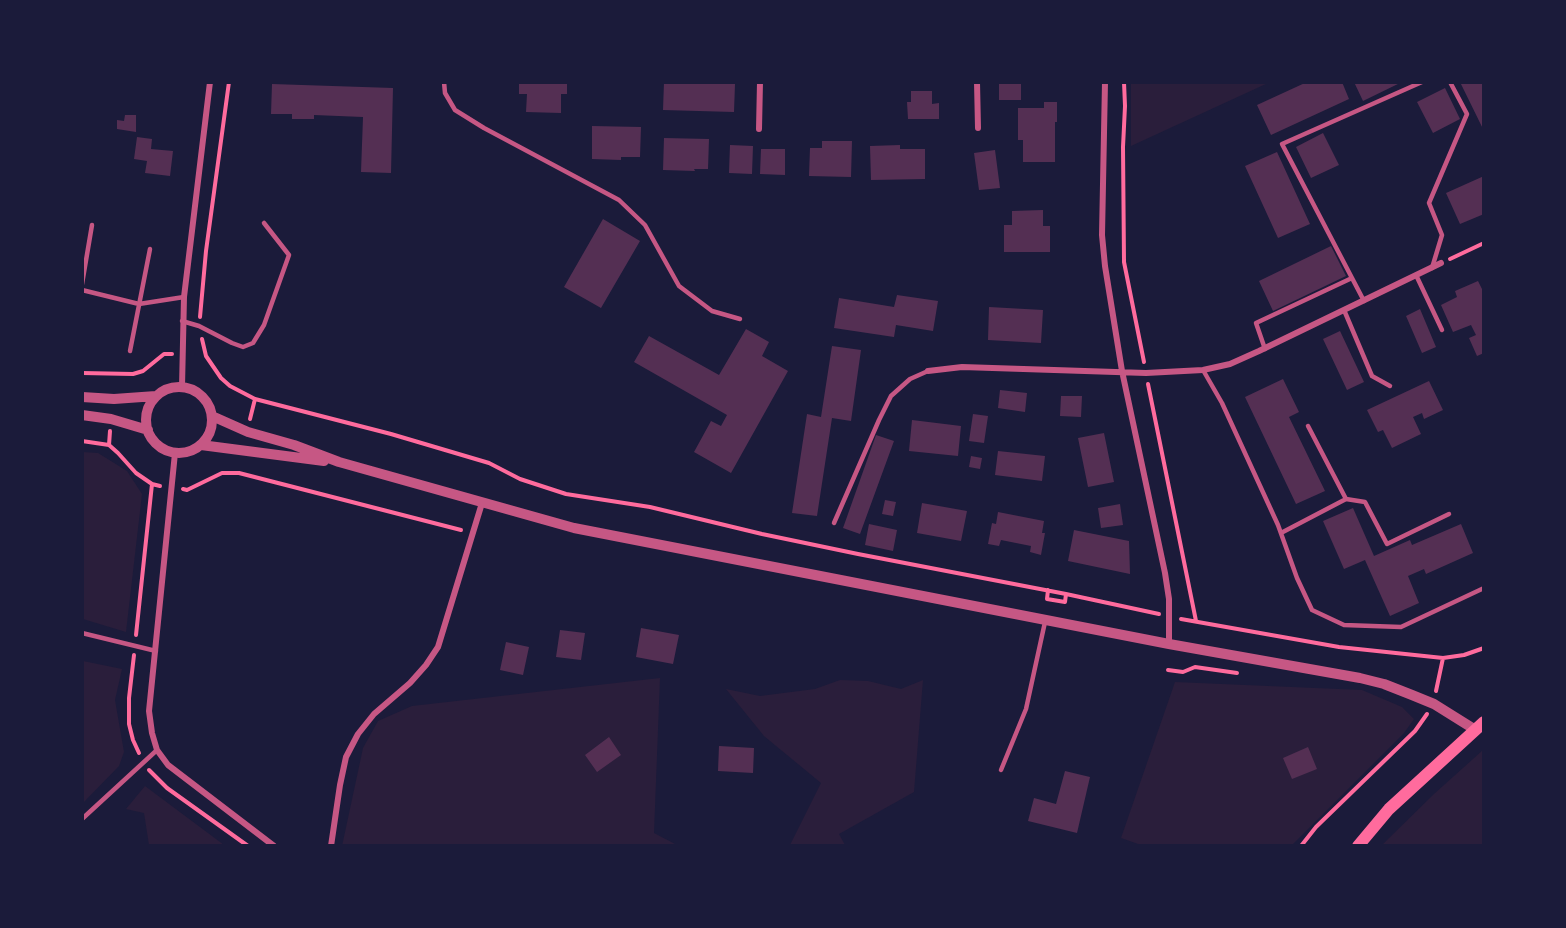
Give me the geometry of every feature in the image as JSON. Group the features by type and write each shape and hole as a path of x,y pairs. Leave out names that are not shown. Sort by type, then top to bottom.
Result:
{"main road":[{"path":"1358,846 1389,809 1479,725"}],"street":[{"path":"182,387 184,297 210,82"},
{"path":"759,129 760,82"},
{"path":"977,82 978,128"},
{"path":"1105,82 1102,235 1105,266 1122,371 1170,599 1169,644"},
{"path":"928,371 962,367 1146,373 1203,370 1230,364 1441,263"},
{"path":"82,397 114,399 156,396 172,387 190,388 204,398 212,416 211,429 201,445"},
{"path":"156,396 146,412 148,430 158,446 175,453 201,445 339,462"},
{"path":"82,415 111,419 148,430"},
{"path":"212,416 248,432 294,445 339,462 574,528 1169,644 1360,678 1384,684 1479,725"},
{"path":"175,453 149,711 152,733 158,750 168,765 274,846"},
{"path":"331,846 346,758 363,727 374,714 410,683 438,647 482,503"}],"lane":[{"path":"444,82 445,93 455,110 484,128 619,200 645,225 679,286 712,311 740,319"},
{"path":"1364,301 1282,144 1422,82"},
{"path":"1432,268 1442,236 1429,203 1467,114 1450,82"},
{"path":"182,321 199,326 232,344 243,347 253,343 264,325 289,255 264,223"},
{"path":"82,284 92,225"},
{"path":"130,351 150,249"},
{"path":"1416,275 1442,330"},
{"path":"1265,348 1256,323 1352,278"},
{"path":"82,290 139,304 184,297"},
{"path":"1344,310 1372,376 1390,386"},
{"path":"1203,370 1222,403 1281,533 1297,578 1312,610 1344,625 1401,627 1484,588"},
{"path":"834,523 891,396 910,379 928,371"},
{"path":"1308,426 1346,499"},
{"path":"1281,533 1346,499 1365,502 1387,544 1449,514"},
{"path":"1001,770 1026,709 1046,619"},
{"path":"82,633 156,651"},
{"path":"82,819 158,750"}],"path":[{"path":"229,82 206,251 199,326 206,356 221,378 230,386 255,399 391,434 489,463 520,479 566,494 650,507 847,552 1048,590 1170,617 1339,647 1443,658 1464,655 1484,648"},
{"path":"1124,82 1124,262 1196,621"},
{"path":"1441,263 1484,243"},
{"path":"82,373 133,374 144,371 164,354"},
{"path":"82,441 109,445 136,473 152,484 187,490 222,473 239,473 473,533"},
{"path":"152,484 129,698 129,724 133,740 144,764 167,788 248,846"},
{"path":"1048,590 1047,599 1065,602 1066,594"},
{"path":"1301,846 1316,827 1415,731 1434,705 1443,658"},
{"path":"1168,670 1183,672 1196,667 1241,674"}],"shaded area":[{"path":"1131,82 1268,83 1131,146"},
{"path":"82,452 98,453 127,471 142,494 126,632 83,619"},
{"path":"83,661 122,669 115,700 124,752 119,766 83,803"},
{"path":"660,678 654,833 677,845 342,846 363,748 378,721 412,706"},
{"path":"840,680 868,681 901,689 923,680 914,792 839,834 845,845 790,845 821,783 764,736 726,689 760,696 815,689"},
{"path":"1175,682 1362,690 1402,707 1414,719 1404,733 1292,845 1144,846 1121,838"},
{"path":"1483,750 1483,845 1382,845 1434,794"},
{"path":"145,786 224,845 149,845 144,813 126,809"}],"building":[{"path":"519,82 567,82 567,94 561,94 561,113 526,112 527,94 519,94"},
{"path":"664,82 735,84 734,112 663,110"},
{"path":"999,82 1021,82 1021,100 999,100"},
{"path":"1307,82 1342,82 1349,99 1271,135 1257,105"},
{"path":"1354,82 1402,82 1363,101"},
{"path":"1460,82 1484,82 1484,131"},
{"path":"272,84 393,88 391,173 361,172 363,117 314,115 314,119 292,119 292,114 271,114"},
{"path":"1445,88 1460,119 1433,133 1417,102"},
{"path":"911,91 932,91 932,104 939,103 939,119 908,119 907,102 911,102"},
{"path":"1044,102 1057,102 1055,162 1023,162 1023,140 1018,140 1018,108 1044,108"},
{"path":"125,115 136,115 136,132 117,129 117,120 124,121"},
{"path":"592,126 641,127 640,157 621,157 621,160 592,159"},
{"path":"1323,133 1339,165 1311,178 1296,147"},
{"path":"137,137 152,139 151,149 173,151 170,176 145,173 147,161 134,159"},
{"path":"664,138 709,139 708,169 663,170"},
{"path":"822,141 852,141 851,177 809,176 810,148 822,148"},
{"path":"730,145 753,146 752,174 729,173"},
{"path":"900,145 900,149 925,149 925,179 871,180 870,146"},
{"path":"761,149 785,149 785,175 760,174"},
{"path":"995,150 1000,188 979,190 974,153"},
{"path":"1277,152 1310,224 1278,238 1245,166"},
{"path":"1484,176 1484,214 1460,224 1446,193"},
{"path":"1043,210 1043,226 1050,226 1050,252 1004,252 1004,225 1012,225 1012,211"},
{"path":"603,219 640,241 601,308 564,287"},
{"path":"1331,246 1346,276 1273,311 1259,281"},
{"path":"1478,281 1484,293 1484,353 1477,356 1469,338 1476,335 1471,325 1453,332 1441,305 1457,297 1455,291"},
{"path":"897,295 938,301 933,331 896,325 894,337 834,328 839,298 894,307"},
{"path":"989,307 1043,310 1041,343 988,340"},
{"path":"1420,309 1436,347 1422,353 1406,316"},
{"path":"746,329 769,342 762,356 788,371 731,473 694,452 711,421 721,426 727,415 634,362 649,336 719,375"},
{"path":"1340,331 1364,382 1347,390 1323,339"},
{"path":"832,346 861,350 851,421 832,418 817,516 792,513 807,414 821,417"},
{"path":"1283,379 1299,412 1289,417 1325,491 1296,504 1245,397"},
{"path":"1429,381 1443,410 1424,419 1422,413 1413,417 1421,434 1392,448 1383,430 1378,432 1367,410"},
{"path":"1000,390 1027,393 1025,412 998,408"},
{"path":"1061,396 1082,396 1081,417 1060,416"},
{"path":"973,414 988,416 984,443 969,441"},
{"path":"912,420 961,426 958,456 909,451"},
{"path":"1104,433 1114,482 1088,487 1078,438"},
{"path":"876,435 894,441 860,534 843,528"},
{"path":"998,451 1045,456 1042,481 995,475"},
{"path":"971,456 982,458 980,469 969,467"},
{"path":"885,500 896,502 893,516 882,514"},
{"path":"922,503 967,511 961,541 917,533"},
{"path":"1120,504 1123,525 1101,528 1098,508"},
{"path":"1353,508 1374,556 1410,540 1412,545 1461,524 1473,553 1426,574 1424,569 1408,576 1419,603 1390,616 1365,560 1344,569 1323,521"},
{"path":"998,512 1044,521 1042,533 1045,533 1041,555 1030,552 1031,546 1001,540 999,546 988,544 992,523 996,524"},
{"path":"869,524 897,530 893,551 865,545"},
{"path":"1074,530 1129,541 1130,574 1068,561"},
{"path":"641,628 679,635 673,664 636,657"},
{"path":"560,630 585,633 581,660 556,657"},
{"path":"506,642 529,647 523,675 500,670"},
{"path":"609,737 621,755 597,772 585,755"},
{"path":"719,746 754,748 753,773 718,771"},
{"path":"1308,747 1317,769 1292,779 1283,758"},
{"path":"1065,771 1090,777 1077,833 1028,821 1034,798 1056,804"}]}
